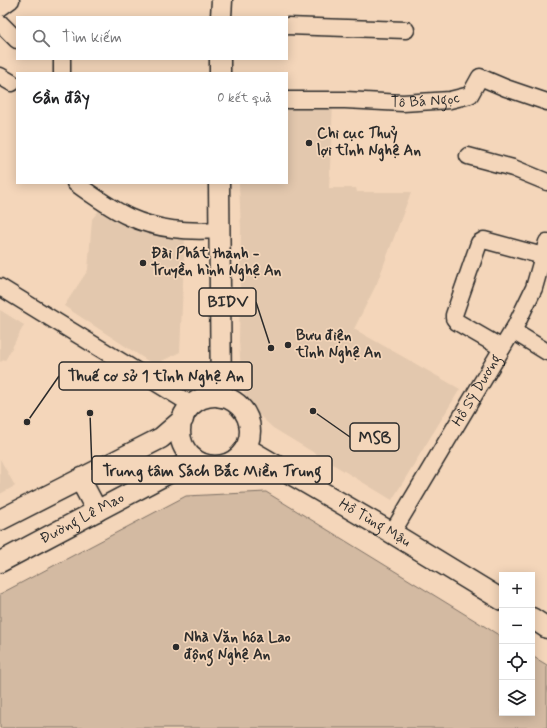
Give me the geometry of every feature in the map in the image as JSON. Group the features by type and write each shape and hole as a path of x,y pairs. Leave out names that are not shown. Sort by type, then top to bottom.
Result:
{"main road":[{"path":"221,16 222,0"},
{"path":"220,60 220,72"},
{"path":"220,184 221,397"},
{"path":"0,520 161,438 187,412 198,401 208,397 221,397 234,402 242,409 249,421 250,438 246,448 240,456 221,466 211,466 195,459 184,446 180,433 187,412"},
{"name":"Hồ Tùng Mậu","path":"246,448 392,533 499,598"},
{"name":"Đường Lê Mao","path":"0,562 180,467 211,466"},
{"path":"80,479 97,511"},
{"path":"535,620 547,628"}],"street":[{"path":"0,8 11,0"},
{"path":"0,23 16,39"},
{"path":"288,26 406,30"},
{"path":"62,60 62,72"},
{"name":"Tô Bá Ngọc","path":"288,100 345,100 403,103 450,100 470,96 480,77 506,88 547,102"},
{"path":"468,156 514,168 547,182"},
{"path":"76,184 128,217 155,226 175,230 219,230"},
{"path":"502,348 457,322 454,318 454,314 479,243 484,240 545,249"},
{"name":"Hồ Sỹ Dương","path":"392,533 502,348 540,289 545,249"},
{"path":"0,287 187,412"},
{"path":"513,331 547,352"}],"shaded area":[{"path":"288,102 333,103 329,188 356,188 357,192 411,192 377,283 354,329 460,389 392,500 273,428 256,412 248,401 242,388 239,341 241,229 239,184 288,184"},
{"path":"102,207 185,236 180,352 154,365 64,306 88,270 92,219"},
{"path":"0,310 24,325 6,359 0,362"},
{"path":"0,459 15,486 0,494"},
{"path":"266,492 499,635 499,716 535,716 535,658 547,665 547,728 0,728 0,594 186,496"}],"place":[{"name":"Chi cục Thuỷ lợi tỉnh Nghệ An","path":"309,143"},
{"name":"Đài Phát thanh - Truyền hình Nghệ An","path":"143,263"},
{"name":"Bưu điện tỉnh Nghệ An","path":"288,345"},
{"name":"BIDV","path":"271,348"},
{"name":"MSB","path":"313,411"},
{"name":"Trung tâm Sách Bắc Miền Trung","path":"90,413"},
{"name":"Thuế cơ sở 1 tỉnh Nghệ An","path":"27,422"},
{"name":"Nhà Văn hóa Lao động Nghệ An","path":"176,647"}]}
